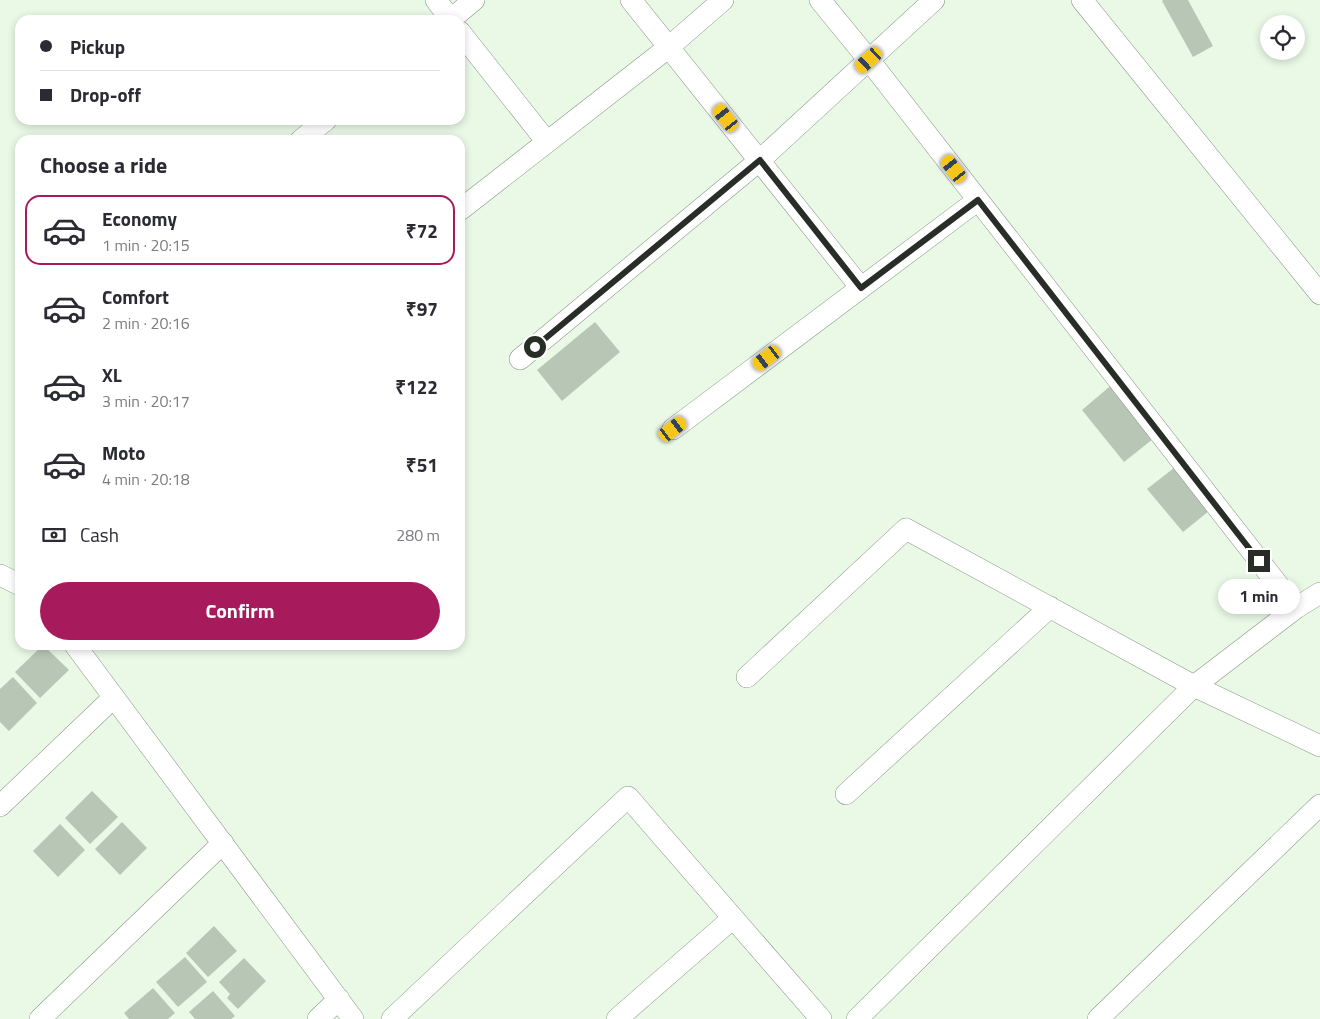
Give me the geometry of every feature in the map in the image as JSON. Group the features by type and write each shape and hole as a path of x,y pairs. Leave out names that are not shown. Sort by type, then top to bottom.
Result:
{"street":[{"path":"436,0 446,15"},
{"path":"456,15 474,0"},
{"path":"631,0 861,288"},
{"path":"465,206 669,47 723,0"},
{"path":"820,0 869,60 1296,608"},
{"path":"520,359 760,160 934,0"},
{"path":"1082,0 1320,294"},
{"path":"465,38 547,142"},
{"path":"307,135 320,125"},
{"path":"673,429 978,200"},
{"path":"747,677 906,529 1194,686 1320,746"},
{"path":"857,1019 1194,686 1296,608 1320,593"},
{"path":"846,794 1050,608"},
{"path":"79,650 354,1019"},
{"path":"0,806 114,697"},
{"path":"392,1019 628,797 821,1019"},
{"path":"1098,1019 1320,805"},
{"path":"40,1019 223,843"},
{"path":"617,1019 733,918"},
{"path":"318,1019 339,999"}],"building":[{"path":"1163,0 1188,0 1213,46 1193,57"},
{"path":"595,322 620,352 562,401 537,370"},
{"path":"1115,382 1158,435 1124,462 1082,410"},
{"path":"1179,464 1214,507 1183,532 1147,489"},
{"path":"38,650 48,650 69,670 40,698 15,672"},
{"path":"13,677 37,703 9,731 0,722 0,689"},
{"path":"92,791 118,817 90,844 65,818"},
{"path":"122,822 147,848 120,875 95,849"},
{"path":"60,824 85,850 58,877 33,851"},
{"path":"214,926 237,951 208,977 186,953"},
{"path":"185,957 207,982 178,1007 156,982"},
{"path":"244,958 266,981 238,1009 227,998 230,994 219,982"},
{"path":"153,988 175,1013 168,1019 129,1019 124,1013"},
{"path":"213,991 235,1016 231,1019 195,1019 189,1012"}],"route":[{"path":"535,347 760,160 861,288 978,200 1259,561"}]}
